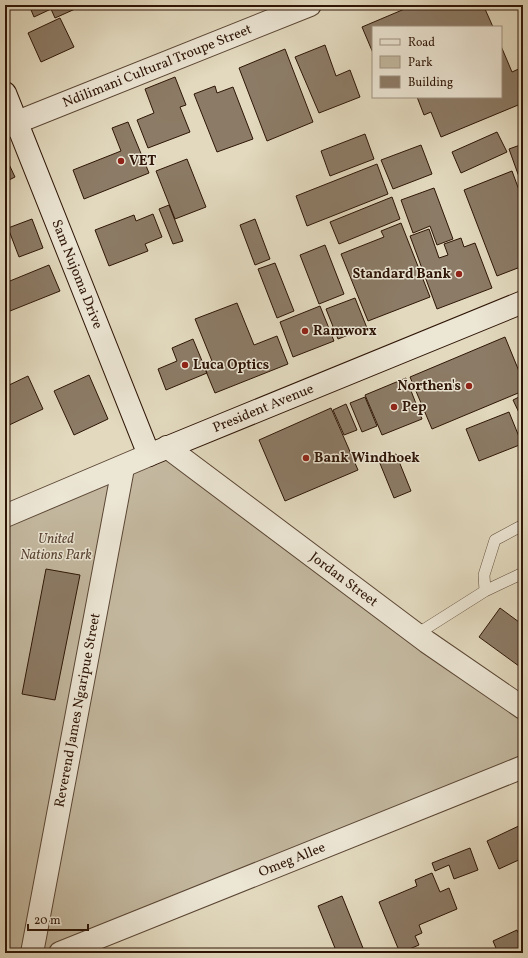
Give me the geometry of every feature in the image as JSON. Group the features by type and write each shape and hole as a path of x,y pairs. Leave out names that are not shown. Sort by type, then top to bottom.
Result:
{"street":[{"name":"Ndilimani Cultural Troupe Street","path":"11,125 310,5"},
{"name":"Sam Nujoma Drive","path":"5,93 11,125 158,451"},
{"name":"President Avenue","path":"5,516 123,468 158,451 523,302"},
{"name":"Jordan Street","path":"158,451 523,708"},
{"name":"Reverend James Ngaripue Street","path":"32,953 123,468"},
{"name":"Omeg Allee","path":"60,953 523,767"}],"lane":[{"path":"486,591 484,575 495,540 523,525"},
{"path":"417,634 486,591 523,573"}],"green space":[{"name":"United Nations Park","path":"167,447 523,705 523,767 60,953 5,953 5,513"}],"building":[{"path":"29,5 84,5 55,18 51,9 34,17"},
{"path":"414,5 494,5 485,9 493,26 372,26 372,51 362,27"},
{"path":"60,18 74,47 41,62 28,33"},
{"path":"325,45 336,76 350,70 360,97 319,113 295,57"},
{"path":"502,48 512,72 523,67 523,103 441,137 431,112 424,115 417,98 502,98"},
{"path":"285,49 313,122 267,141 239,68"},
{"path":"175,77 186,105 180,107 190,132 148,148 137,120 154,113 145,89"},
{"path":"215,86 217,93 233,87 253,139 217,152 194,94"},
{"name":"VET","path":"128,122 149,173 84,199 73,170 121,151 112,128"},
{"path":"497,132 507,152 461,173 452,152"},
{"path":"365,134 374,159 330,176 321,151"},
{"path":"523,144 523,188 509,149"},
{"path":"421,145 432,174 393,189 381,160"},
{"path":"187,159 206,207 175,219 156,171"},
{"path":"7,160 15,177 5,182 5,161"},
{"path":"377,164 388,194 307,226 296,196"},
{"path":"512,171 523,201 523,266 497,276 464,190"},
{"path":"434,188 453,239 437,245 430,226 413,233 401,200"},
{"path":"392,197 400,219 339,244 330,222"},
{"path":"169,205 183,241 173,244 159,209"},
{"path":"153,214 162,237 145,244 148,251 109,266 95,230 134,215 136,221"},
{"path":"32,219 43,248 19,257 8,228"},
{"path":"255,219 270,259 255,265 240,225"},
{"path":"401,223 430,297 368,321 341,254 384,237 381,231"},
{"path":"429,229 439,258 448,255 444,244 461,238 464,247 475,243 492,288 437,309 410,236"},
{"path":"325,245 344,294 319,304 300,255"},
{"path":"275,263 294,311 277,318 258,269"},
{"path":"49,265 60,291 5,313 5,283"},
{"path":"355,298 367,328 338,339 326,309"},
{"path":"237,303 254,345 277,336 288,364 215,393 203,364 212,361 195,319"},
{"path":"320,306 334,341 293,357 280,322"},
{"name":"Northen's","path":"505,337 523,381 523,391 432,429 410,377"},
{"name":"Luca Optics","path":"193,339 207,373 166,390 158,369 177,361 172,348"},
{"path":"89,375 108,419 74,435 54,391"},
{"path":"28,376 43,409 5,427 5,387"},
{"name":"Pep","path":"406,378 422,419 382,435 365,395"},
{"path":"523,395 523,421 513,400"},
{"path":"365,397 377,426 362,432 350,403"},
{"path":"346,404 357,430 344,435 333,410"},
{"name":"Bank Windhoek","path":"331,408 358,470 285,501 259,440"},
{"path":"509,412 522,444 479,461 466,429"},
{"path":"396,454 411,491 394,498 379,461"},
{"path":"46,569 80,575 55,700 22,694"},
{"path":"500,608 523,625 523,669 479,637"},
{"path":"523,824 523,858 499,869 487,841"},
{"path":"470,848 478,870 454,879 449,865 435,871 432,863"},
{"path":"432,873 440,892 449,888 457,909 419,925 422,933 415,936 419,945 400,953 379,902 417,886 415,880"},
{"path":"342,896 365,953 337,953 318,906"},
{"path":"517,930 523,944 523,953 498,953 493,941"}],"place":[{"name":"VET","path":"121,161"},
{"name":"Standard Bank","path":"459,274"},
{"name":"Ramworx","path":"305,331"},
{"name":"Luca Optics","path":"185,365"},
{"name":"Northen's","path":"469,386"},
{"name":"Pep","path":"394,407"},
{"name":"Bank Windhoek","path":"306,458"}]}
